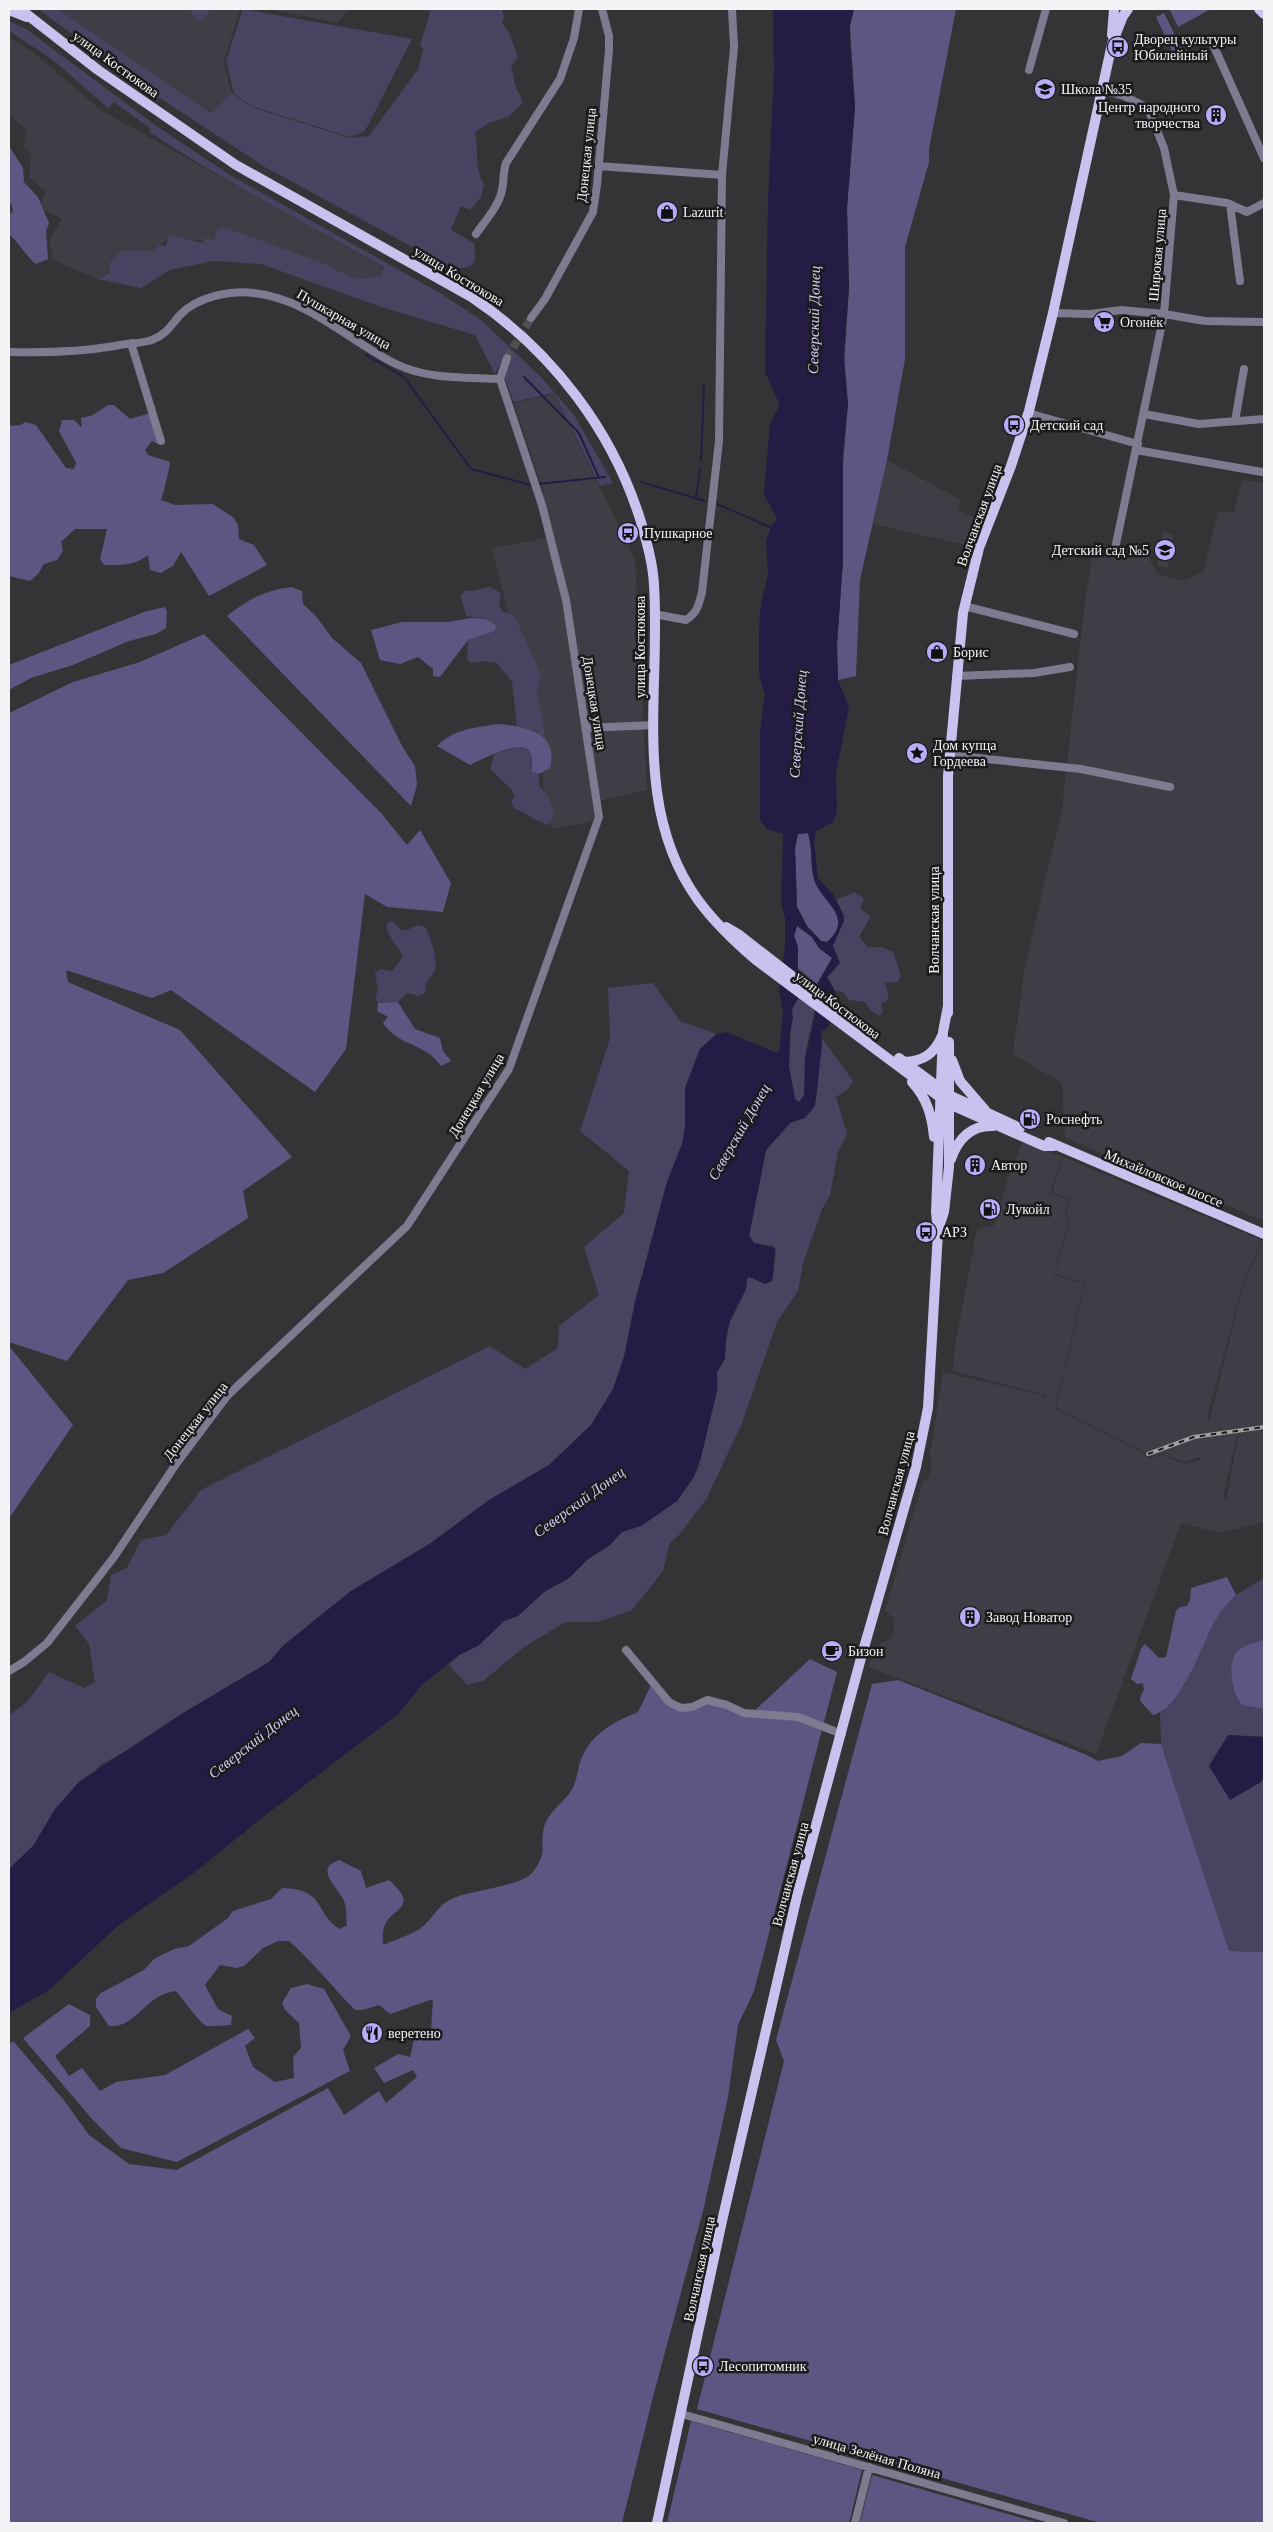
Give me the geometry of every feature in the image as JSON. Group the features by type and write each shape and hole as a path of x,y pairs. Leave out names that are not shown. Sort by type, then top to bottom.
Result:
{"main road":[{"name":"улица Костюкова","path":"20,9 98,70 236,165 448,283 500,316 526,340 574,393 619,468 638,512 650,554 654,585 655,782 663,830 681,873 698,900 716,921 738,934 758,957 945,1097"},
{"path":"1112,44 1114,9"},
{"path":"1112,44 1123,16 1128,9"},
{"path":"1259,9 1264,14"},
{"path":"9,10 34,20"},
{"name":"Волчанская улица","path":"657,2523 682,2414 722,2221 797,1896 861,1658 913,1482 928,1408 938,1232 936,1212 938,1162 950,1051 948,1006 949,755 964,606 980,548 1011,466 1028,413 1053,313 1112,44"},
{"name":"Волчанская улица","path":"938,1232 944,1212 949,1167 944,1032 948,1006"},
{"path":"938,1162 930,1110 919,1089 900,1064 926,1058 937,1046 944,1032"},
{"path":"950,1051 960,1081 989,1114"},
{"name":"Михайловское шоссе","path":"945,1097 1047,1140 1054,1146 1264,1234"},
{"name":"Михайловское шоссе","path":"945,1097 996,1126 1044,1146 1054,1146"},
{"path":"949,1167 954,1149 968,1132 979,1127 996,1126"}],"street":[{"path":"476,234 498,200 502,189 502,174 506,163 560,78 574,38 579,9"},
{"name":"Донецкая улица","path":"531,318 545,299 593,212 609,50 609,36 602,9"},
{"path":"654,614 686,620 694,615 699,606 719,441 722,175 734,47 732,9"},
{"path":"1029,70 1046,9"},
{"path":"1212,42 1264,158"},
{"name":"Широкая улица","path":"1101,90 1124,96 1148,108 1164,148 1174,195 1164,314 1116,544"},
{"path":"599,166 722,175"},
{"path":"1174,195 1230,204 1247,212 1264,203"},
{"path":"1230,204 1240,282"},
{"name":"Пушкарная улица","path":"9,352 89,351 152,340 164,334 179,315 198,303 223,294 253,292 278,297 302,307 396,364 418,372 444,377 500,380"},
{"path":"1053,313 1090,314 1122,310 1164,314 1205,321 1264,322"},
{"path":"131,344 161,441"},
{"path":"500,380 507,358"},
{"path":"1235,421 1244,369"},
{"name":"Донецкая улица","path":"9,1671 24,1662 47,1643 114,1557 176,1464 226,1396 407,1226 510,1069 599,817 587,728 564,590 542,505 500,380"},
{"path":"1028,413 1137,447 1262,472"},
{"path":"1144,414 1199,424 1264,419"},
{"path":"964,606 1074,634"},
{"path":"956,676 1034,674 1070,668"},
{"path":"587,728 654,725"},
{"path":"949,755 1081,769 1170,787"},
{"path":"626,1650 669,1702 681,1708 692,1707 707,1700 726,1705 744,1713 798,1717 842,1734"},
{"name":"улица Зелёная Поляна","path":"682,2414 1064,2523"},
{"path":"854,2523 869,2467"}],"shaded area":[{"path":"38,9 58,9 211,113 231,93 254,108 350,138 369,136 418,69 423,49 420,45 431,9 502,9 504,17 502,23 509,33 518,56 511,68 522,104 508,117 489,123 475,132 479,172 484,184 481,197 470,210 461,206 451,230 474,243 474,261 465,268 451,268 265,167 158,97"},
{"path":"58,9 240,9 224,61 231,93 211,113"},
{"path":"188,9 212,9 203,19 197,19"},
{"path":"243,9 412,39 365,131 350,137 254,107 234,94 226,61"},
{"path":"269,9 349,9 337,23"},
{"path":"854,9 956,9 929,149 929,162 905,247 905,359 887,460 860,580 856,676 838,680 837,644 843,560 841,488 848,404 844,366 849,287 847,208 855,106 850,26"},
{"path":"1211,9 1178,27 1170,10"},
{"path":"1164,13 1182,49 1173,53 1156,17"},
{"path":"9,21 26,29 158,127 230,175 440,293 481,320 541,377 574,415 613,483 600,486 554,393 514,402 504,376 505,355 495,374 475,335 381,307 261,264 213,261 170,270 141,288 97,279 109,273 109,263 120,251 156,251 158,245 166,246 169,235 203,243 204,238 214,240 217,229 224,227 325,264 351,277 360,279 380,276 384,267 207,168 149,132 151,129 114,102 108,108 53,60 9,31"},
{"path":"9,37 34,53 102,111 383,267 379,278 363,284 213,242 168,237 155,251 120,251 109,262 108,272 97,279 53,260 49,240 62,219 39,208 46,192 29,177 31,155 23,146 27,132 22,125 9,115"},
{"path":"9,146 23,168 24,182 38,197 49,223 46,231 48,259 36,264 9,234 9,217 13,210 9,199"},
{"path":"554,394 635,559 647,790 598,801 599,817 585,823 552,829 546,813 530,656 510,620 492,548 547,538 535,498 544,493 514,403"},
{"path":"108,405 114,405 130,419 150,413 160,445 152,441 145,450 148,455 170,462 161,500 175,505 213,504 234,518 238,525 239,539 254,545 267,565 209,596 181,552 173,566 161,573 150,570 148,555 133,563 104,565 100,559 107,529 75,529 61,542 63,551 57,560 44,564 38,574 30,581 9,576 9,426 21,425 25,422 36,425 66,468 74,469 76,463 59,431 62,420 74,420 82,428 81,418 93,415"},
{"path":"887,460 961,500 958,509 974,518 966,545 873,524"},
{"path":"1242,480 1264,483 1264,1221 1065,1138 1062,1083 1013,1054 1024,971 1062,809 1084,608 1094,546 1148,557 1158,574 1183,581 1203,572 1218,511 1234,513"},
{"name":"Детский сад №5","path":"1162,532 1173,534 1168,567 1157,566"},
{"path":"291,587 302,591 303,604 316,616 332,638 361,663 402,746 415,766 417,785 411,806 227,616 257,597"},
{"path":"490,587 501,593 499,605 502,611 514,615 541,674 537,693 546,739 536,731 517,726 512,682 497,663 484,661 471,663 467,659 468,640 494,631 485,619 466,616 461,596 465,590 471,591"},
{"path":"164,607 167,611 166,628 156,634 129,641 73,665 31,678 9,690 9,665 144,612"},
{"path":"472,618 485,619 496,625 495,631 468,640 440,677 433,676 433,669 418,657 400,664 380,660 371,630 402,622 448,622"},
{"path":"204,634 381,813 407,845 420,830 451,883 443,912 387,907 365,894 346,1049 315,1092 171,990 152,998 66,970 68,982 180,1030 292,1157 243,1191 248,1218 163,1273 128,1280 67,1361 9,1342 9,713 73,682 140,662"},
{"path":"497,724 528,729 544,738 549,746 551,756 550,768 539,774 532,772 530,754 527,749 522,747 498,752 470,765 437,746 457,733 472,728"},
{"path":"521,746 528,751 532,772 539,774 539,786 548,796 555,815 548,825 514,808 511,802 514,796 512,790 490,769 494,754"},
{"path":"808,833 814,879 837,917 838,925 835,933 827,942 821,941 807,926 797,907 795,848 798,834"},
{"path":"854,892 864,898 860,909 871,916 859,937 868,947 881,947 893,952 901,976 898,982 885,983 889,999 881,1004 883,1011 880,1016 871,1011 865,1002 849,1000 843,992 835,991 827,977 836,968 833,947 835,937 843,920 841,909 836,900"},
{"path":"392,921 401,930 407,930 418,925 425,927 431,942 436,965 428,981 425,993 419,996 407,993 398,1002 378,1003 375,997 378,991 375,973 380,969 392,971 403,957 390,937 387,928 386,924"},
{"path":"797,926 812,937 819,948 832,958 817,984 797,967 798,947 794,936"},
{"path":"797,967 817,984 817,994 807,1045 805,1091 799,1102 795,1099 789,1067 792,1009 798,999"},
{"path":"653,983 680,1021 717,1034 700,1049 685,1088 685,1128 682,1144 667,1182 635,1302 624,1357 613,1389 591,1425 549,1465 489,1500 431,1543 351,1591 284,1645 269,1662 183,1713 141,1743 100,1765 45,1829 33,1846 9,1869 9,1715 28,1701 49,1672 84,1688 95,1682 89,1644 75,1626 107,1600 111,1575 127,1568 141,1540 166,1535 201,1490 490,1346 525,1369 558,1348 559,1326 599,1295 584,1247 624,1213 629,1171 580,1131 610,1038 608,988"},
{"path":"398,1002 415,1029 440,1038 443,1051 451,1061 441,1066 428,1053 393,1034 388,1029 383,1023 388,1017 377,1011 378,1003"},
{"path":"822,1038 853,1081 848,1089 836,1097 847,1134 838,1152 830,1195 822,1209 803,1264 798,1291 777,1322 742,1423 707,1498 679,1535 670,1543 663,1571 632,1610 598,1622 565,1622 523,1648 483,1681 467,1685 449,1665 459,1655 478,1646 504,1621 518,1616 544,1592 569,1578 588,1559 610,1545 621,1532 641,1526 677,1501 699,1467 718,1386 717,1372 722,1364 730,1321 746,1289 748,1277 765,1284 773,1279 776,1251 774,1246 754,1243 749,1236 766,1150 790,1123 816,1099"},
{"path":"1023,1141 1062,1157 1050,1194 1069,1200 1065,1215 1069,1220 1054,1275 1084,1284 1055,1409 1145,1454 1148,1459 1161,1455 1186,1464 1202,1459 1198,1457 1186,1462 1160,1454 1149,1457 1146,1453 1056,1408 1085,1283 1055,1274 1070,1220 1066,1214 1070,1199 1052,1193 1063,1157 1261,1240 1240,1293 1208,1415 1209,1423 1241,1293 1262,1240 1264,1241 1264,1522 1221,1533 1181,1523 1096,1754 869,1667 875,1647 892,1637 895,1619 885,1611 922,1483 929,1477 932,1463 930,1454 943,1372 1044,1396 1044,1404 1045,1395 953,1371 955,1346 977,1229 994,1226 1007,1181","holes":["1240,1426 1224,1511 1226,1499 1223,1498"]},
{"path":"9,1346 73,1425 10,1517 9,1517"},
{"path":"1227,1577 1236,1595 1218,1616 1183,1687 1164,1710 1153,1715 1140,1701 1144,1690 1143,1683 1137,1684 1131,1679 1141,1649 1145,1644 1159,1658 1166,1657 1176,1611 1180,1607 1187,1606 1190,1600 1191,1588"},
{"path":"1264,1578 1264,1640 1253,1643 1261,1709 1264,1709 1264,1737 1228,1735 1261,1782 1264,1777 1264,1952 1229,1951 1161,1744 1160,1713 1184,1686 1218,1615 1236,1595"},
{"path":"1264,1640 1264,1709 1242,1705 1234,1690 1231,1670 1237,1652 1248,1645"},
{"path":"810,1659 837,1672 754,1991 738,2025 728,2097 704,2207 654,2393 622,2523 9,2523 9,2044 13,2041 63,2099 89,2135 129,2164 177,2170 328,2088 344,2115 379,2091 386,2103 417,2077 413,2070 384,2083 374,2068 398,2054 410,2057 415,2035 431,2030 433,1999 390,2014 379,2005 363,2010 355,2010 289,1941 278,1941 263,1948 244,1966 236,1968 220,1965 205,1985 218,2009 232,2016 231,2025 207,2026 196,2016 176,1991 164,1994 154,2000 130,2020 117,2026 109,2026 96,2007 96,1999 101,1993 144,1970 154,1959 174,1949 189,1946 228,1918 233,1911 271,1899 282,1888 296,1889 306,1893 313,1897 332,1923 340,1929 347,1925 344,1901 329,1879 328,1873 328,1868 339,1860 361,1871 366,1888 389,1880 403,1897 404,1903 387,1921 384,1928 383,1945 414,1932 423,1927 438,1909 454,1898 507,1885 532,1873 542,1855 543,1834 546,1822 573,1787 581,1759 588,1747 606,1728 638,1712 652,1683 681,1708 707,1700 753,1712"},
{"path":"898,1680 1098,1761 1122,1756 1141,1743 1161,1744 1229,1951 1264,1952 1264,2523 1101,2523 697,2409 784,2061 776,2040 872,1684"},
{"path":"307,1984 324,1989 351,2036 343,2050 350,2071 177,2162 121,2148 92,2119 23,2038 69,2004 90,2015 90,2026 55,2056 69,2076 82,2068 100,2091 116,2082 165,2075 248,2029 255,2038 245,2046 253,2067 275,2082 294,2078 293,2057 301,2048 299,2023 285,2010 282,2003 291,1988"},
{"path":"691,2421 862,2470 849,2523 667,2523"},
{"path":"872,2475 1039,2523 860,2523"}],"water":[{"name":"Северский Донец","path":"773,9 854,9 850,26 850,45 855,106 847,208 849,287 844,356 848,404 843,451 843,560 837,644 838,680 849,707 836,773 837,813 833,822 816,831 814,841 818,878 833,894 844,916 844,921 833,946 840,963 827,977 835,991 836,999 829,1026 821,1032 822,1045 815,1106 805,1118 790,1123 766,1150 749,1236 754,1243 775,1248 772,1281 765,1284 751,1277 747,1278 746,1289 730,1321 726,1337 725,1359 717,1372 717,1391 701,1457 694,1477 677,1501 641,1526 622,1532 610,1545 588,1559 569,1578 544,1592 518,1616 504,1621 478,1646 459,1655 422,1685 397,1715 263,1817 195,1872 120,1924 49,1990 9,2013 9,1869 33,1846 55,1809 80,1781 183,1713 269,1662 284,1645 351,1591 431,1543 489,1500 549,1465 591,1425 613,1389 624,1357 635,1302 667,1182 682,1144 685,1128 685,1088 700,1049 717,1034 727,1032 774,1052 779,1052 783,1011 779,990 785,946 785,918 781,902 783,834 767,829 760,820 760,731 765,695 759,673 761,603 768,576 766,541 771,527 777,519 764,494 770,423 780,405 765,372 768,201 774,71","holes":["808,833 814,879 837,917 838,925 835,933 827,942 821,941 807,926 797,907 795,848 798,834","797,926 812,937 819,948 832,958 817,984 815,1015 805,1058 804,1095 799,1102 795,1099 789,1067 792,1009 798,999 798,947 794,936"]},
{"path":"1228,1735 1264,1737 1264,1777 1261,1782 1230,1800 1209,1766"}],"waterway":[{"path":"366,355 404,377 471,469 531,485"},
{"path":"524,377 579,433 599,478"},
{"path":"701,460 704,385"},
{"path":"696,498 700,469"},
{"path":"538,484 605,477"},
{"path":"641,482 705,501"},
{"path":"717,504 772,528"}],"tunnel":[{"path":"507,358 531,318"}],"railway":[{"path":"1148,1454 1194,1437 1264,1427"}],"place":[{"name":"Дворец культуры Юбилейный","path":"1118,47"},
{"name":"Школа №35","path":"1045,89"},
{"name":"Центр народного творчества","path":"1216,115"},
{"name":"Lazurit","path":"667,212"},
{"name":"Огонёк","path":"1104,322"},
{"name":"Детский сад","path":"1014,425"},
{"name":"Пушкарное","path":"628,533"},
{"name":"Детский сад №5","path":"1165,550"},
{"name":"Борис","path":"937,652"},
{"name":"Дом купца Гордеева","path":"917,753"},
{"name":"Роснефть","path":"1030,1119"},
{"name":"Автор","path":"975,1165"},
{"name":"Лукойл","path":"990,1209"},
{"name":"АРЗ","path":"926,1232"},
{"name":"Завод Новатор","path":"970,1617"},
{"name":"Бизон","path":"832,1651"},
{"name":"веретено","path":"372,2033"},
{"name":"Лесопитомник","path":"703,2366"}]}
